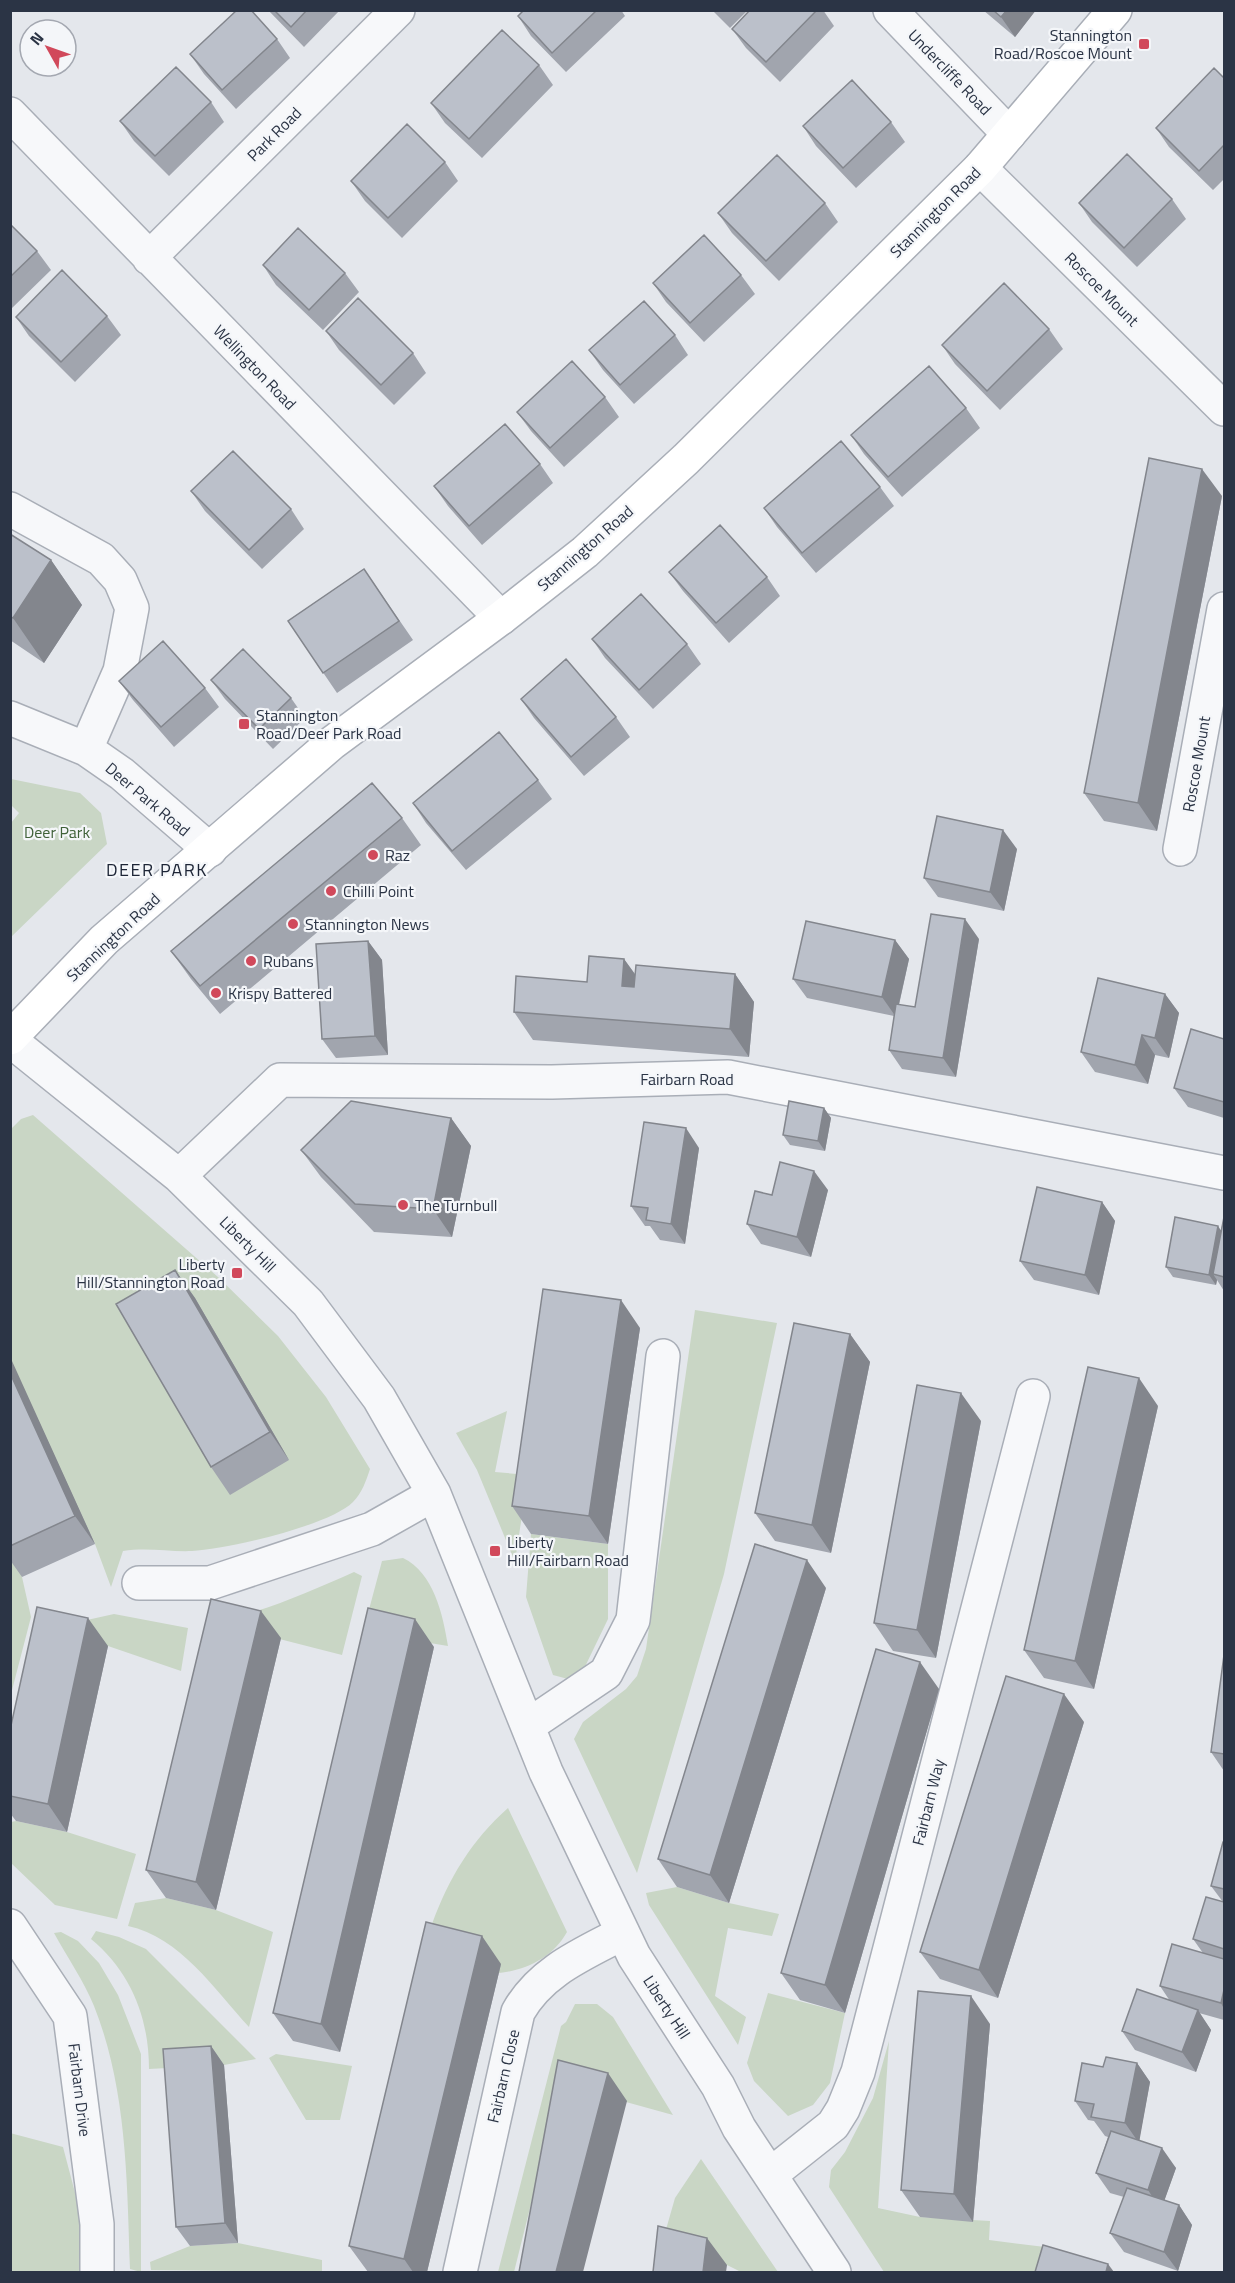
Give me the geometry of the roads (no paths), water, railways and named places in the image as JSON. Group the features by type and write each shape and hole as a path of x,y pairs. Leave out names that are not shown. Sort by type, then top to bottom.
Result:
{"main road":[{"name":"Stannington Road","path":"10,1039 104,940 332,743 501,618 585,552 686,459 980,168 1115,10"}],"street":[{"name":"Park Road","path":"149,258 398,10"},
{"name":"Undercliffe Road","path":"890,10 1009,134"},
{"name":"Wellington Road","path":"10,114 501,618"},
{"name":"Roscoe Mount","path":"980,168 1224,410"},
{"path":"10,509 101,559 120,580 132,608 120,671 86,749"},
{"name":"Roscoe Mount","path":"1180,849 1224,609"},
{"name":"Deer Park Road","path":"10,718 86,749 122,774 210,850"},
{"name":"Liberty Hill","path":"10,1039 179,1176 308,1304 379,1398 434,1494 546,1772 634,1956 718,2086 739,2128 834,2272"},
{"name":"Fairbarn Road","path":"179,1176 280,1080 552,1082 728,1077 1224,1173"},
{"path":"529,1725 606,1673 633,1620 663,1356"},
{"name":"Fairbarn Way","path":"770,2175 833,2125 843,2109 858,2072 1033,1396"},
{"path":"139,1582 210,1583 372,1529 434,1494"},
{"name":"Fairbarn Drive","path":"10,1926 70,2016 97,2224 97,2272"},
{"name":"Fairbarn Close","path":"460,2272 518,2012 532,1989 563,1964 623,1933"}],"place":[{"name":"Stannington Road/Roscoe Mount","path":"1144,44"},
{"name":"Stannington Road/Deer Park Road","path":"244,724"},
{"name":"Raz","path":"373,855"},
{"name":"Chilli Point","path":"331,891"},
{"name":"Stannington News","path":"293,924"},
{"name":"Rubans","path":"251,961"},
{"name":"Krispy Battered","path":"216,993"},
{"name":"The Turnbull","path":"403,1205"},
{"name":"Liberty Hill/Stannington Road","path":"237,1273"},
{"name":"Liberty Hill/Fairbarn Road","path":"495,1551"}],"district":[{"name":"DEER PARK","path":"157,870"}],"park label":[{"name":"Deer Park","path":"57,832"}]}
